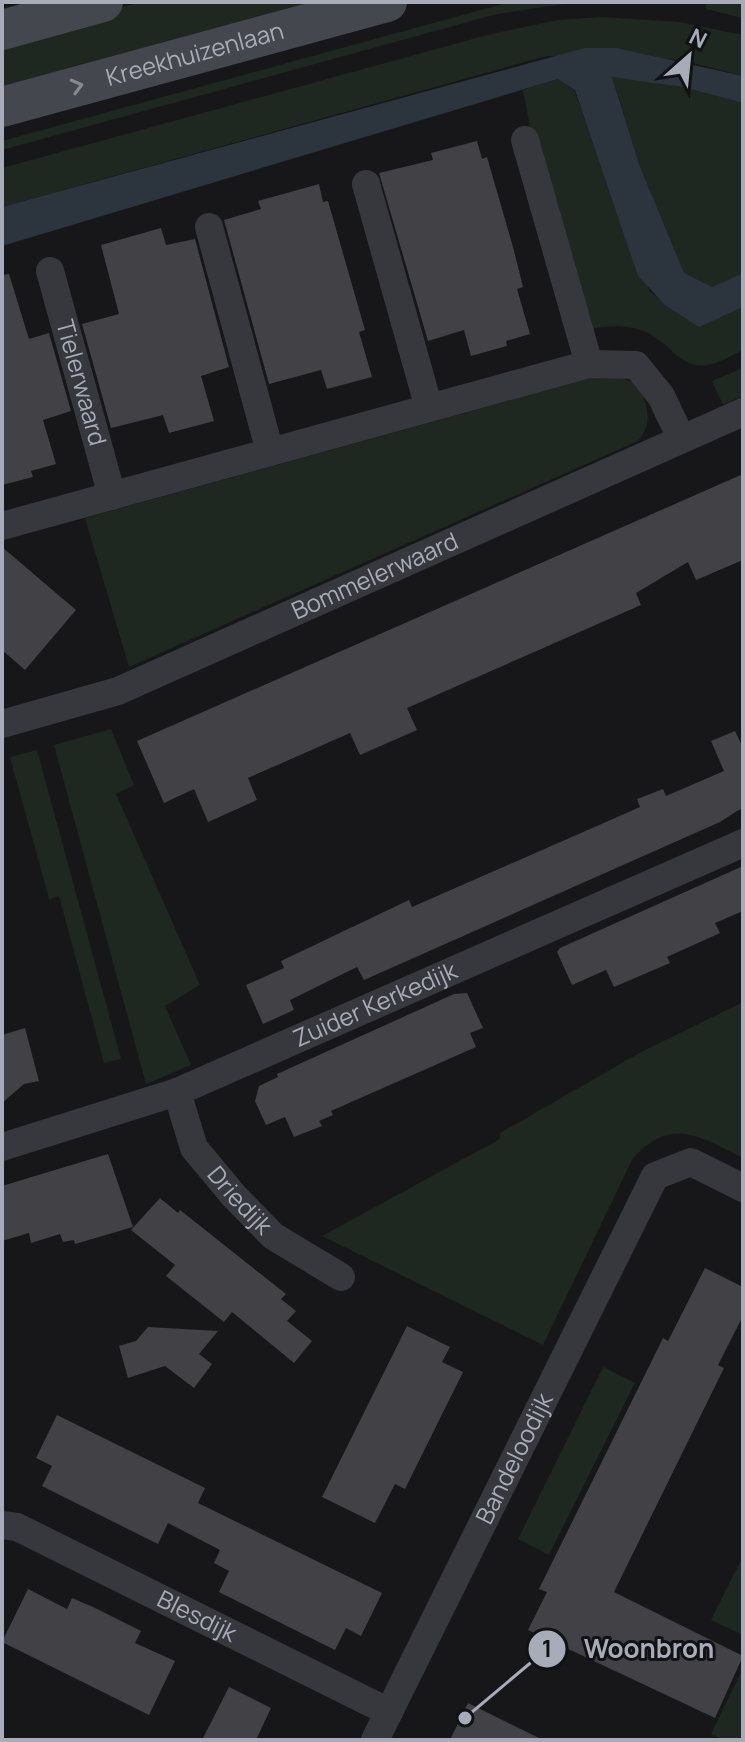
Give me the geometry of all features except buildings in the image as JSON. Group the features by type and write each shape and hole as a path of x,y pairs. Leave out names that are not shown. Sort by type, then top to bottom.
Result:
{"main road":[{"path":"2,30 103,2"},
{"name":"Kreekhuizenlaan","path":"2,107 387,2"}],"street":[{"path":"525,140 589,364"},
{"path":"366,184 429,408"},
{"path":"209,227 270,452"},
{"name":"Tielerwaard","path":"50,271 112,496"},
{"path":"2,526 589,364 636,365 661,396 681,438"},
{"name":"Bommelerwaard","path":"2,724 118,691 743,412"},
{"name":"Zuider Kerkedijk","path":"2,1147 177,1092 743,843"},
{"name":"Driedijk","path":"177,1092 194,1148 234,1196 273,1236 341,1277"},
{"name":"Bandeloodijk","path":"375,1740 655,1176 691,1162 743,1188"},
{"name":"Blesdijk","path":"2,1525 17,1527 389,1712"}],"shaded area":[{"path":"141,2 347,2 2,97 2,40"},
{"path":"510,2 578,2 497,14 2,150 2,141"},
{"path":"706,2 743,2 743,18 706,9"},
{"path":"602,17 680,22 743,35 743,76 681,60 547,56 2,207 2,168 491,34 558,20"},
{"path":"585,48 616,48 743,76 743,103 683,87 612,77 639,164 684,273 712,287 743,273 743,307 699,327 665,305 638,276 575,90 558,79 2,246 2,207"},
{"path":"612,76 683,87 743,103 743,273 712,287 684,274 639,164"},
{"path":"558,79 574,90 650,292 699,326 743,307 743,350 717,363 690,364 656,337 640,330 617,326 586,330 530,127 523,90"},
{"path":"743,368 743,396 723,405 712,381"},
{"path":"609,373 639,385 647,420 638,441 129,667 85,518"},
{"path":"111,729 134,785 116,794 200,985 165,1006 191,1065 146,1084 54,745"},
{"path":"37,750 121,1059 104,1063 59,896 49,899 10,757"},
{"path":"743,1002 743,1158 699,1137 673,1134 660,1137 633,1158 543,1345 322,1236 500,1139 500,1133 641,1052"},
{"path":"603,1367 635,1383 549,1555 518,1539"},
{"path":"743,1556 743,1635 711,1620"},
{"path":"743,1668 743,1740 723,1740 711,1734"}],"place":[{"name":"Woonbron","path":"465,1718"}]}
